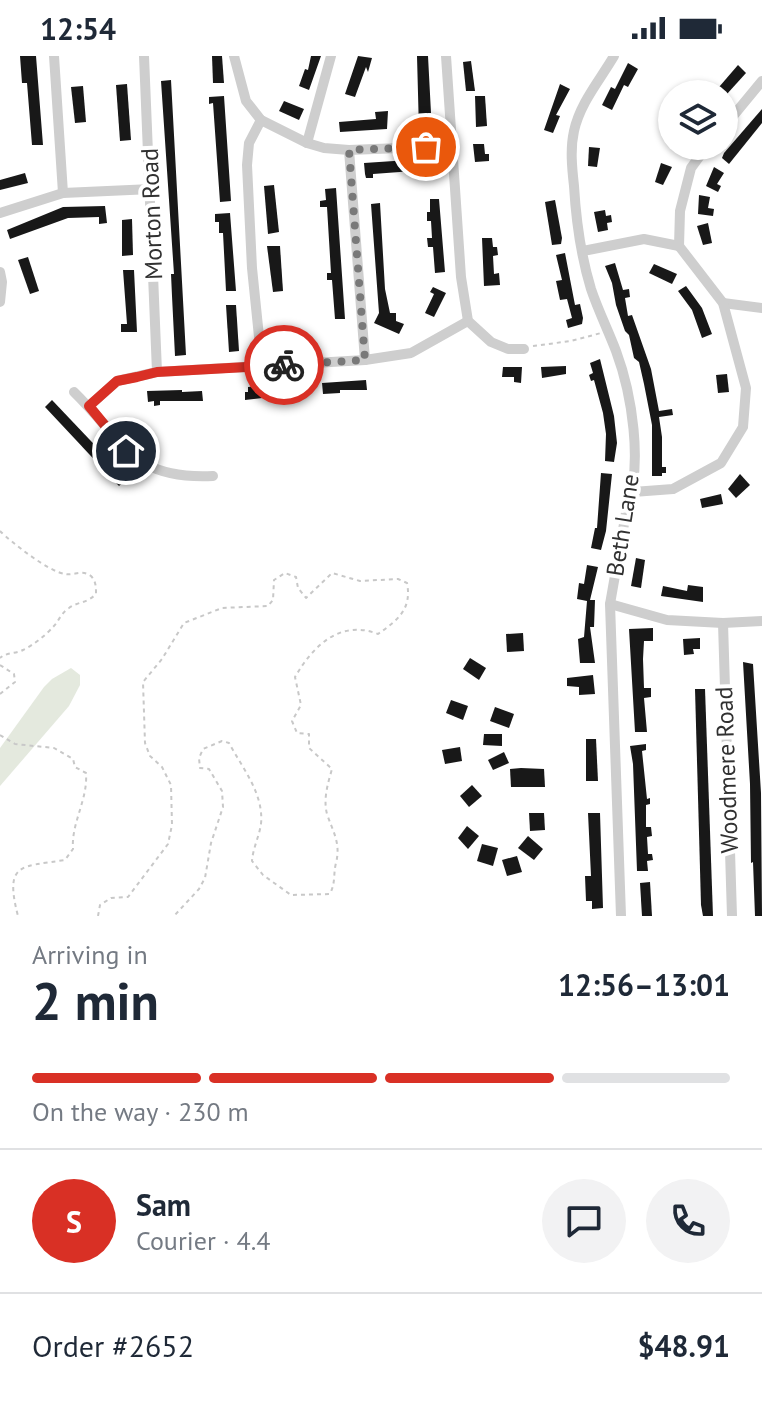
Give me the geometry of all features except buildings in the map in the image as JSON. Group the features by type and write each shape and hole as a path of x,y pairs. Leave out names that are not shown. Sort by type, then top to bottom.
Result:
{"street":[{"path":"54,56 63,193"},
{"name":"Morton Road","path":"144,56 152,189 157,372"},
{"path":"234,56 246,101 261,120 307,143 349,150 452,146"},
{"path":"307,143 331,56"},
{"path":"446,56 461,277 468,321 491,342 508,349 524,349"},
{"name":"Beth Lane","path":"614,56 587,97 574,131 572,160 574,197 590,286 616,352 631,407 634,449 633,492 627,507 610,604 621,916"},
{"path":"738,110 762,81"},
{"path":"261,120 249,143 247,165 252,268 262,366"},
{"path":"349,150 365,360"},
{"path":"633,492 673,489 721,463 743,427 746,388 723,303 679,246 680,211 691,168 697,160"},
{"path":"0,213 63,193 152,189"},
{"path":"583,251 644,239 679,246"},
{"path":"0,272 0,302"},
{"path":"723,303 762,308"},
{"path":"89,406 117,381 157,372 365,360 411,353 468,321"},
{"path":"74,392 126,451 156,471 186,478 213,476"},
{"path":"610,604 667,620 723,623 762,621"},
{"name":"Woodmere Road","path":"723,623 732,916"}],"path":[{"path":"524,349 607,331"},
{"path":"0,531 20,550 49,567 65,574 83,573 91,576 97,585 96,594 88,602 71,606 53,627 22,651 10,652 0,658"},
{"path":"98,916 100,905 111,898 128,897 168,844 172,825 171,785 162,767 150,756 145,743 143,682 162,659 184,623 222,608 268,606 273,600 274,580 285,573 296,577 298,588 306,598 332,573 360,581 398,579 407,583 407,606 395,622 378,634 369,630 338,632 316,646 295,677 301,705 292,721 297,733 309,734 309,748 332,769 327,812 340,855 336,864 336,881 330,894 291,895 263,875 252,861 261,821 259,794 248,781 229,743 222,741 203,749 199,758 200,768 209,769 222,791 223,807 211,843 205,878 174,916"},
{"path":"0,665 14,674 15,682 0,694"},
{"path":"0,735 15,744 54,748 73,759 75,767 86,773 87,787 72,835 73,849 65,860 25,865 18,871 12,895 18,916"}],"shaded area":[{"path":"71,668 80,675 80,685 69,706 0,786 0,748 44,687"}],"way so far":[{"path":"284,365 365,360 349,150 426,147"}],"route":[{"path":"126,451 89,406 117,381 157,372 284,365"}]}
